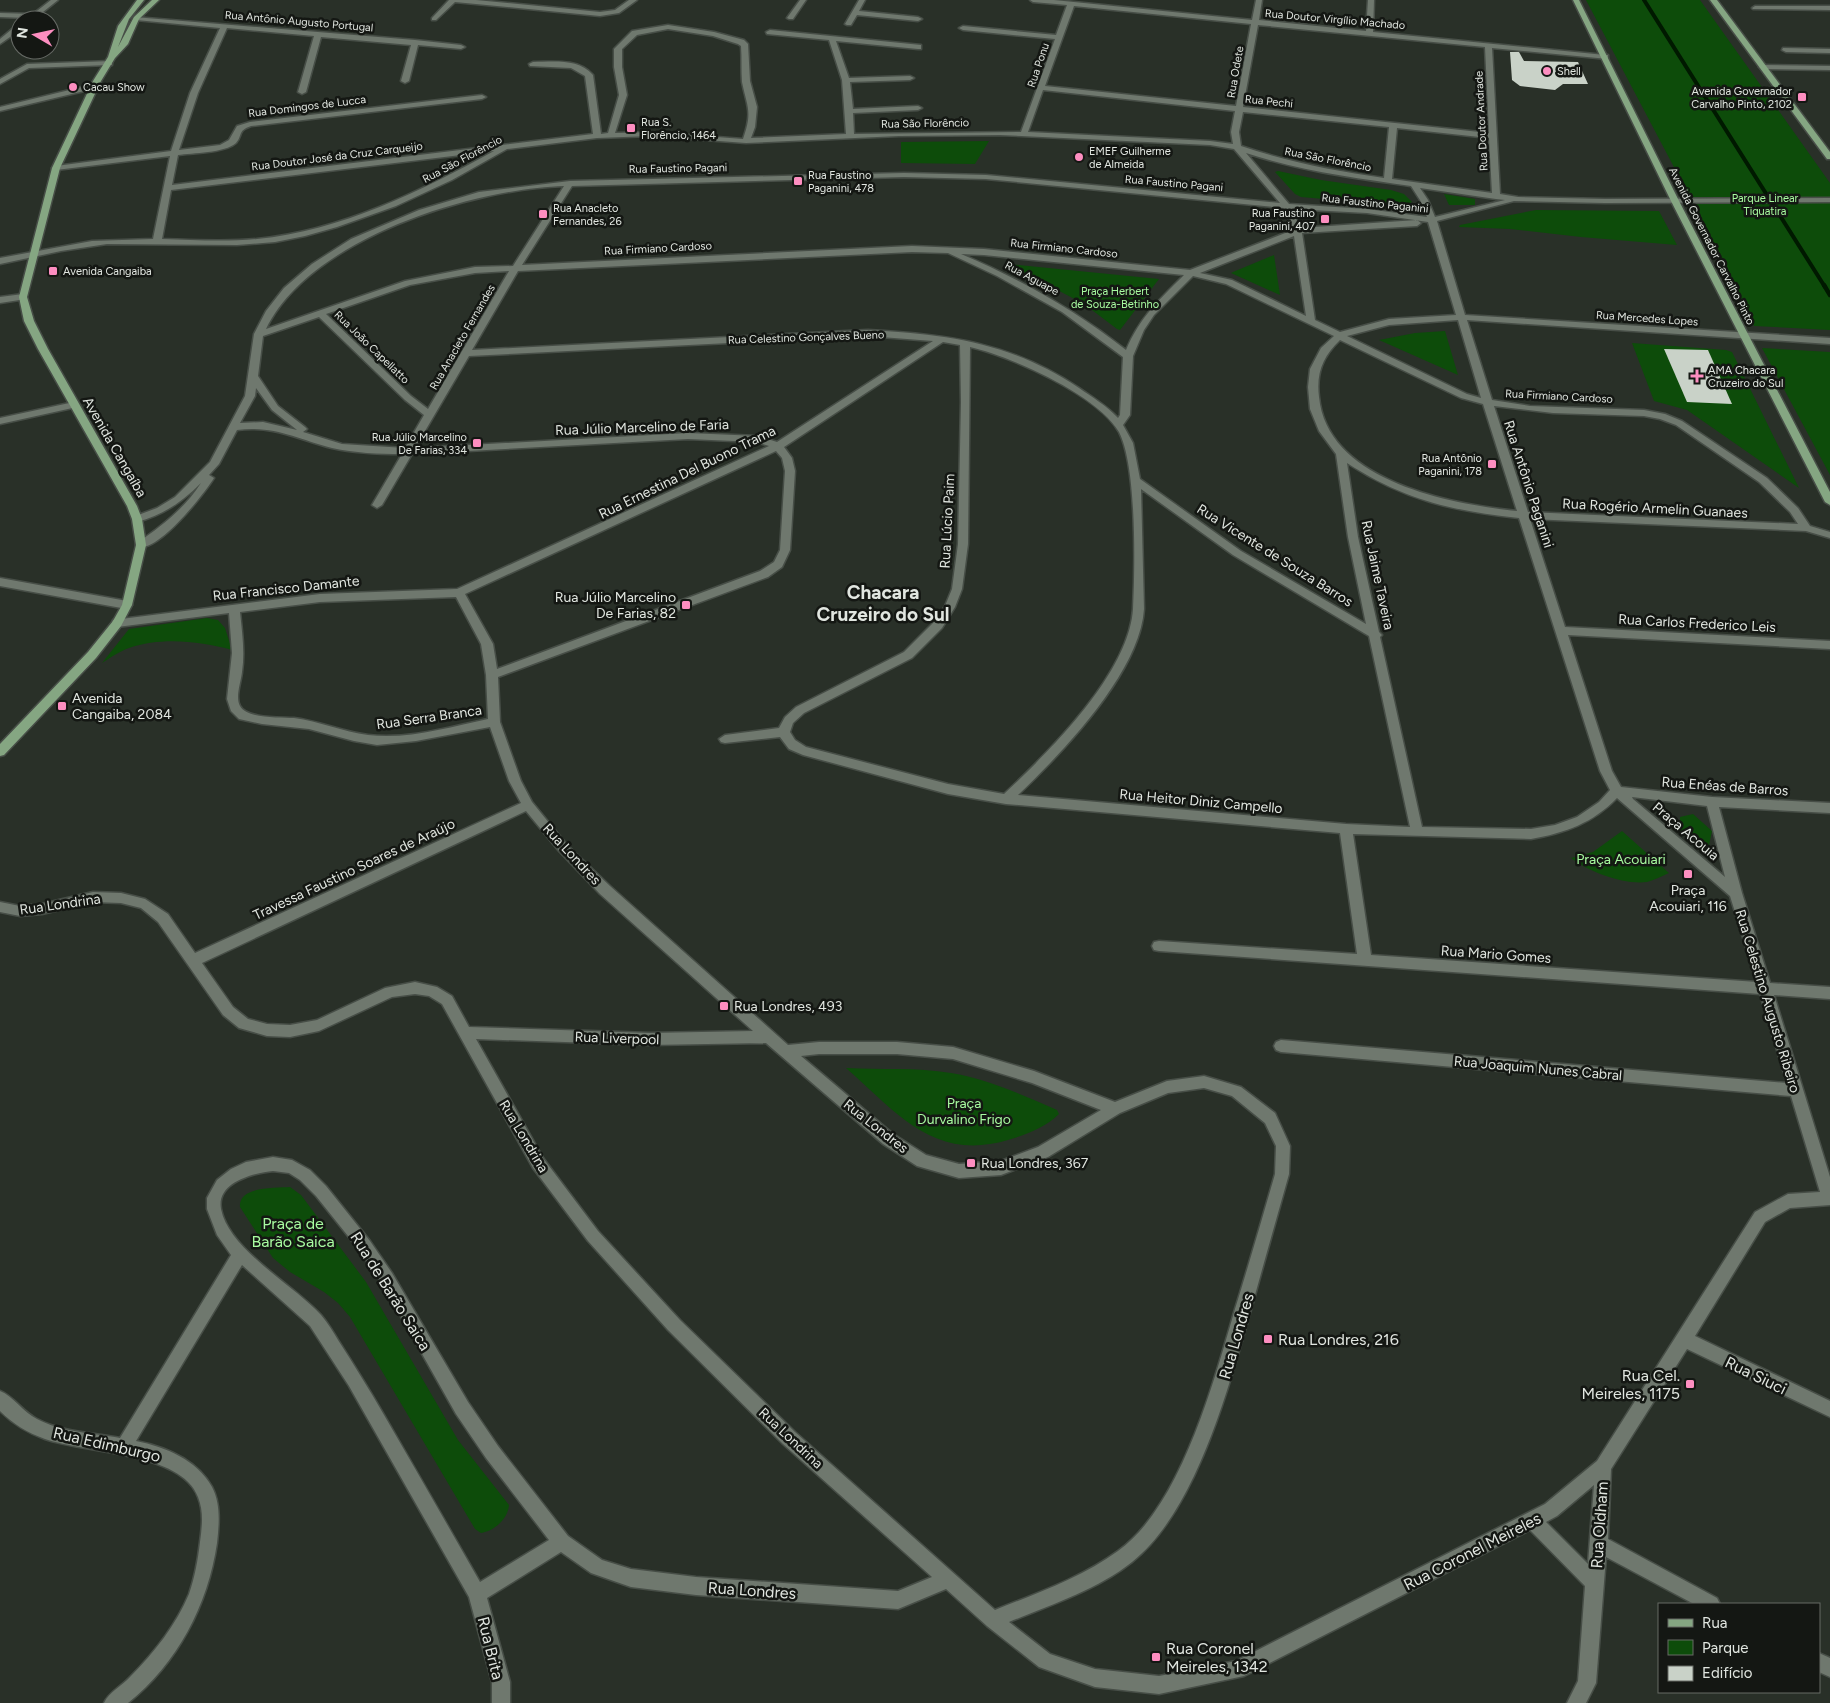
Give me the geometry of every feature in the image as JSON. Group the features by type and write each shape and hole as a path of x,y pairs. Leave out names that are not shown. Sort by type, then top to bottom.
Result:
{"main road":[{"path":"110,60 114,44 127,14 141,0"},
{"path":"23,297 56,168 94,86 110,60 124,44 136,18 153,0"},
{"name":"Avenida Governador Carvalho Pinto","path":"1576,0 1606,56 1675,202 1830,502"},
{"path":"1713,0 1830,157"},
{"name":"Avenida Cangaíba","path":"0,752 92,655 118,623 127,605 141,545 136,519 118,478 74,405 29,321 23,297"}],"street":[{"path":"42,10 55,0"},
{"path":"434,20 454,0 600,14 617,12 634,0"},
{"path":"791,18 802,0"},
{"path":"849,24 862,0"},
{"name":"Rua Doutor Virgílio Machado","path":"1033,0 1606,56"},
{"name":"Rua Odete","path":"1238,147 1235,132 1259,0"},
{"path":"1369,34 1371,0"},
{"name":"Rua Ponu","path":"1024,133 1042,88 1071,4"},
{"path":"1755,8 1830,8"},
{"path":"855,13 918,19"},
{"name":"Rua Antônio Augusto Portugal","path":"136,18 460,47"},
{"path":"158,241 166,188 174,154 194,93 224,26"},
{"path":"611,135 623,95 616,56 618,49 635,33 668,27 714,34 741,42 744,46 746,81 753,107 753,117 746,141"},
{"path":"963,28 1059,37"},
{"path":"770,32 918,47"},
{"path":"302,92 318,34"},
{"path":"832,38 833,50 841,64 846,80 850,136"},
{"path":"406,81 415,42"},
{"name":"Rua Doutor Andrade","path":"1488,44 1496,197"},
{"path":"1786,50 1830,51"},
{"path":"0,82 28,66 110,60"},
{"path":"533,64 566,66 586,71 589,76 597,136"},
{"path":"1763,67 1830,68"},
{"path":"846,80 910,78"},
{"path":"0,109 94,86"},
{"name":"Rua Pechi","path":"1042,88 1494,136"},
{"name":"Rua Domingos de Lucca","path":"56,168 227,146 233,141 235,131 238,128 250,124 482,97"},
{"path":"848,111 918,108"},
{"path":"1388,181 1393,125"},
{"name":"Rua São Florêncio","path":"0,260 35,252 92,243 158,241 226,242 274,239 310,231 383,208 418,194 510,146 611,135 650,134 746,141 940,132 1024,133 1177,140 1238,147 1301,167 1496,197 1675,202 1830,200"},
{"name":"Rua Doutor José da Cruz Carqueijo","path":"166,188 510,146"},
{"path":"1238,147 1287,206 1297,231 1312,322"},
{"name":"Rua Faustino Pagani","path":"141,545 165,530 203,489 250,396 259,334 270,311 286,290 315,266 354,241 397,222 439,200 570,183 894,175 962,176 1287,206"},
{"name":"Rua Anacleto Fernandes","path":"377,505 516,267 570,183"},
{"name":"Rua Antônio Paganini","path":"1415,186 1424,200 1432,220 1488,404 1606,770 1617,790"},
{"path":"418,194 439,200"},
{"name":"Rua Faustino Paganini","path":"1287,206 1367,212 1432,220 1518,199"},
{"path":"383,208 386,216 397,222"},
{"path":"1006,798 1030,777 1070,733 1113,676 1130,645 1137,626 1139,609 1135,480 1130,454 1119,424 1125,415 1128,356 1139,330 1151,313 1191,273 1297,231 1311,228 1409,224 1432,220"},
{"name":"Rua Firmiano Cardoso","path":"259,334 383,291 435,276 475,270 516,267 870,250 943,249 1191,273 1229,282 1464,396 1488,404 1516,408 1644,413 1662,416 1679,423 1763,480 1794,510 1806,528"},
{"name":"Rua Aguape","path":"943,249 1021,284 1057,304 1093,328 1128,356"},
{"path":"0,300 23,297"},
{"name":"Rua João Capellatto","path":"321,314 408,398 430,416"},
{"name":"Rua Mercedes Lopes","path":"1339,336 1358,329 1389,322 1462,317 1830,341"},
{"name":"Rua Celestino Gonçalves Bueno","path":"467,353 868,333 916,335 965,342 1012,355 1044,370 1072,387 1119,424"},
{"name":"Rua Jaime Taveira","path":"1339,336 1324,350 1315,369 1313,388 1315,410 1324,431 1341,454 1353,537 1376,635 1417,832"},
{"name":"Rua Ernestina Del Buono Trama","path":"459,593 709,480 778,446 941,339"},
{"name":"Rua Lúcio Paim","path":"784,732 791,716 800,710 908,655 938,625 950,606 957,589 963,544 966,402 965,342"},
{"name":"Rua Júlio Marcelino de Faria","path":"254,378 275,408 316,439"},
{"path":"0,421 74,405"},
{"name":"Rua Júlio Marcelino de Faria","path":"236,427 250,424 276,425 316,439 370,451 409,451 688,436 758,439 778,446"},
{"path":"492,676 764,574 778,564 785,550 790,471 787,458 778,446"},
{"name":"Rua Rogério Armelin Guanaes","path":"1341,454 1374,476 1407,492 1447,504 1482,511 1525,516 1806,528 1830,535"},
{"name":"Rua Faustino Pagani","path":"136,519 161,510 180,499 214,464"},
{"name":"Rua Vicente de Souza Barros","path":"1135,480 1237,553 1376,635"},
{"path":"0,582 127,605"},
{"name":"Rua Francisco Damante","path":"118,623 320,598 459,593"},
{"name":"Rua Londres","path":"459,593 487,644 492,676 494,722 515,781 528,805 563,848 605,890 769,1037 888,1139 922,1161 959,1171 1001,1168 1043,1152 1115,1109 1167,1087 1204,1082 1236,1091 1270,1118 1282,1146 1282,1174 1217,1400 1181,1484 1152,1532 1124,1557 1087,1580 993,1620"},
{"name":"Rua Serra Branca","path":"234,608 238,663 232,698 234,707 240,714 251,718 323,728 351,737 369,740 414,737 494,722"},
{"name":"Rua Carlos Frederico Leis","path":"1562,631 1830,645"},
{"path":"725,739 784,732"},
{"name":"Rua Heitor Diniz Campello","path":"784,732 786,739 803,751 948,790 1006,798 1346,828 1417,832 1531,834 1556,830 1581,820 1603,805 1617,790"},
{"name":"Rua Enéas de Barros","path":"1617,790 1712,802 1830,808"},
{"name":"Praça Acouia","path":"1617,790 1736,893"},
{"name":"Rua Celestino Augusto Ribeiro","path":"1712,802 1736,893 1830,1198"},
{"name":"Travessa Faustino Soares de Araújo","path":"192,961 528,805"},
{"path":"1346,828 1365,961"},
{"name":"Rua Londrina","path":"0,907 20,911 42,909 93,897 121,898 145,904 163,918 228,1010 244,1024 267,1030 290,1031 318,1025 390,992 415,988 432,991 448,1000 464,1033 538,1163 593,1236 674,1325 783,1431 993,1620"},
{"name":"Rua Mario Gomes","path":"1159,946 1830,993"},
{"name":"Rua Liverpool","path":"464,1033 650,1039 769,1037"},
{"name":"Rua Joaquim Nunes Cabral","path":"1281,1046 1796,1090"},
{"path":"787,1051 819,1048 887,1048 953,1053 1034,1076 1115,1109"},
{"name":"Rua de Barão Saica","path":"477,1594 447,1538 332,1343 316,1320 240,1254 222,1230 214,1208 214,1198 222,1185 236,1174 251,1167 273,1164 292,1167 305,1174 321,1191 365,1246 404,1308 462,1408 508,1474 562,1542"},
{"name":"Rua Coronel Meireles","path":"993,1620 1045,1661 1095,1678 1159,1685 1238,1670 1550,1510 1602,1467 1626,1434 1760,1217 1788,1201 1830,1198"},
{"path":"124,1446 240,1254"},
{"name":"Rua Siuci","path":"1683,1339 1830,1409"},
{"name":"Rua Edimburgo","path":"0,1399 7,1408 27,1423 53,1433 166,1456 191,1472 206,1491 210,1514 210,1542 196,1596 167,1647 139,1682 113,1703"},
{"name":"Rua Oldham","path":"1576,1703 1586,1683 1599,1544 1602,1467"},
{"name":"Rua Oldham","path":"1532,1520 1594,1583"},
{"path":"477,1594 526,1562 562,1542"},
{"name":"Rua Londres","path":"562,1542 597,1567 631,1578 696,1586 898,1600 947,1580"},
{"path":"1599,1544 1709,1603"},
{"name":"Rua Brita","path":"477,1594 501,1682 501,1703"}],"green space":[{"name":"Parque Linear Tiquatira","path":"1586,0 1700,0 1830,183 1830,330 1754,326 1696,209"},
{"path":"989,141 975,164 901,163 901,142"},
{"path":"1275,172 1321,180 1391,190 1404,194 1412,202 1404,206 1301,197 1295,194"},
{"path":"1444,194 1475,199 1475,205 1449,205"},
{"path":"1536,210 1659,211 1677,245 1510,229 1459,227 1460,225"},
{"path":"1274,255 1280,295 1231,273 1233,272"},
{"name":"Praça Herbert de Souza-Betinho","path":"1008,264 1159,279 1120,330 1084,304"},
{"path":"1445,331 1458,375 1379,340 1415,333"},
{"path":"1632,343 1732,352 1799,488 1687,410 1654,401"},
{"path":"1762,348 1830,352 1830,475"},
{"path":"207,618 218,620 225,628 232,650 207,644 180,641 154,642 126,649 102,663 129,629"},
{"path":"1693,814 1712,831 1709,845 1690,841 1680,831 1680,817"},
{"name":"Praça Acouiari","path":"1622,831 1669,873 1647,882 1628,881 1597,873 1571,858 1593,852"},
{"name":"Praça Durvalino Frigo","path":"846,1068 925,1070 965,1076 992,1083 1018,1093 1057,1110 1059,1114 1042,1127 1015,1138 982,1145 959,1144 938,1139 918,1129 882,1101"},
{"name":"Praça de Barão Saica","path":"290,1187 301,1195 366,1282 458,1440 509,1505 506,1515 500,1524 491,1530 481,1533 475,1529 350,1317 338,1303 324,1292 290,1272 273,1258 240,1207 241,1200 251,1192 268,1188"}],"building":[{"name":"Shell","path":"1510,52 1519,52 1524,61 1578,62 1588,84 1563,84 1555,90 1520,86 1512,80"},
{"name":"AMA Chacara Cruzeiro do Sul","path":"1664,349 1708,350 1732,404 1687,402"}],"waterway":[{"path":"1644,0 1825,287"},
{"path":"1824,285 1830,295"}],"place":[{"name":"Shell","path":"1547,71"},
{"name":"Cacau Show","path":"73,87"},
{"name":"Avenida Governador Carvalho Pinto, 2102","path":"1802,97"},
{"name":"Rua S. Florêncio, 1464","path":"631,128"},
{"name":"EMEF Guilherme de Almeida","path":"1079,157"},
{"name":"Rua Faustino Paganini, 478","path":"798,181"},
{"name":"Rua Anacleto Fernandes, 26","path":"543,214"},
{"name":"Rua Faustino Paganini, 407","path":"1325,219"},
{"name":"Avenida Cangaiba","path":"53,271"},
{"name":"AMA Chacara Cruzeiro do Sul","path":"1697,376"},
{"name":"Rua Júlio Marcelino De Farias, 334","path":"477,443"},
{"name":"Rua Antônio Paganini, 178","path":"1492,464"},
{"name":"Rua Júlio Marcelino De Farias, 82","path":"686,605"},
{"name":"Avenida Cangaiba, 2084","path":"62,706"},
{"name":"Praça Acouiari, 116","path":"1688,874"},
{"name":"Rua Londres, 493","path":"724,1006"},
{"name":"Rua Londres, 367","path":"971,1163"},
{"name":"Rua Londres, 216","path":"1268,1339"},
{"name":"Rua Cel. Meireles, 1175","path":"1690,1384"},
{"name":"Rua Coronel Meireles, 1342","path":"1156,1657"}],"district":[{"name":"Chacara Cruzeiro do Sul","path":"883,603"}]}
